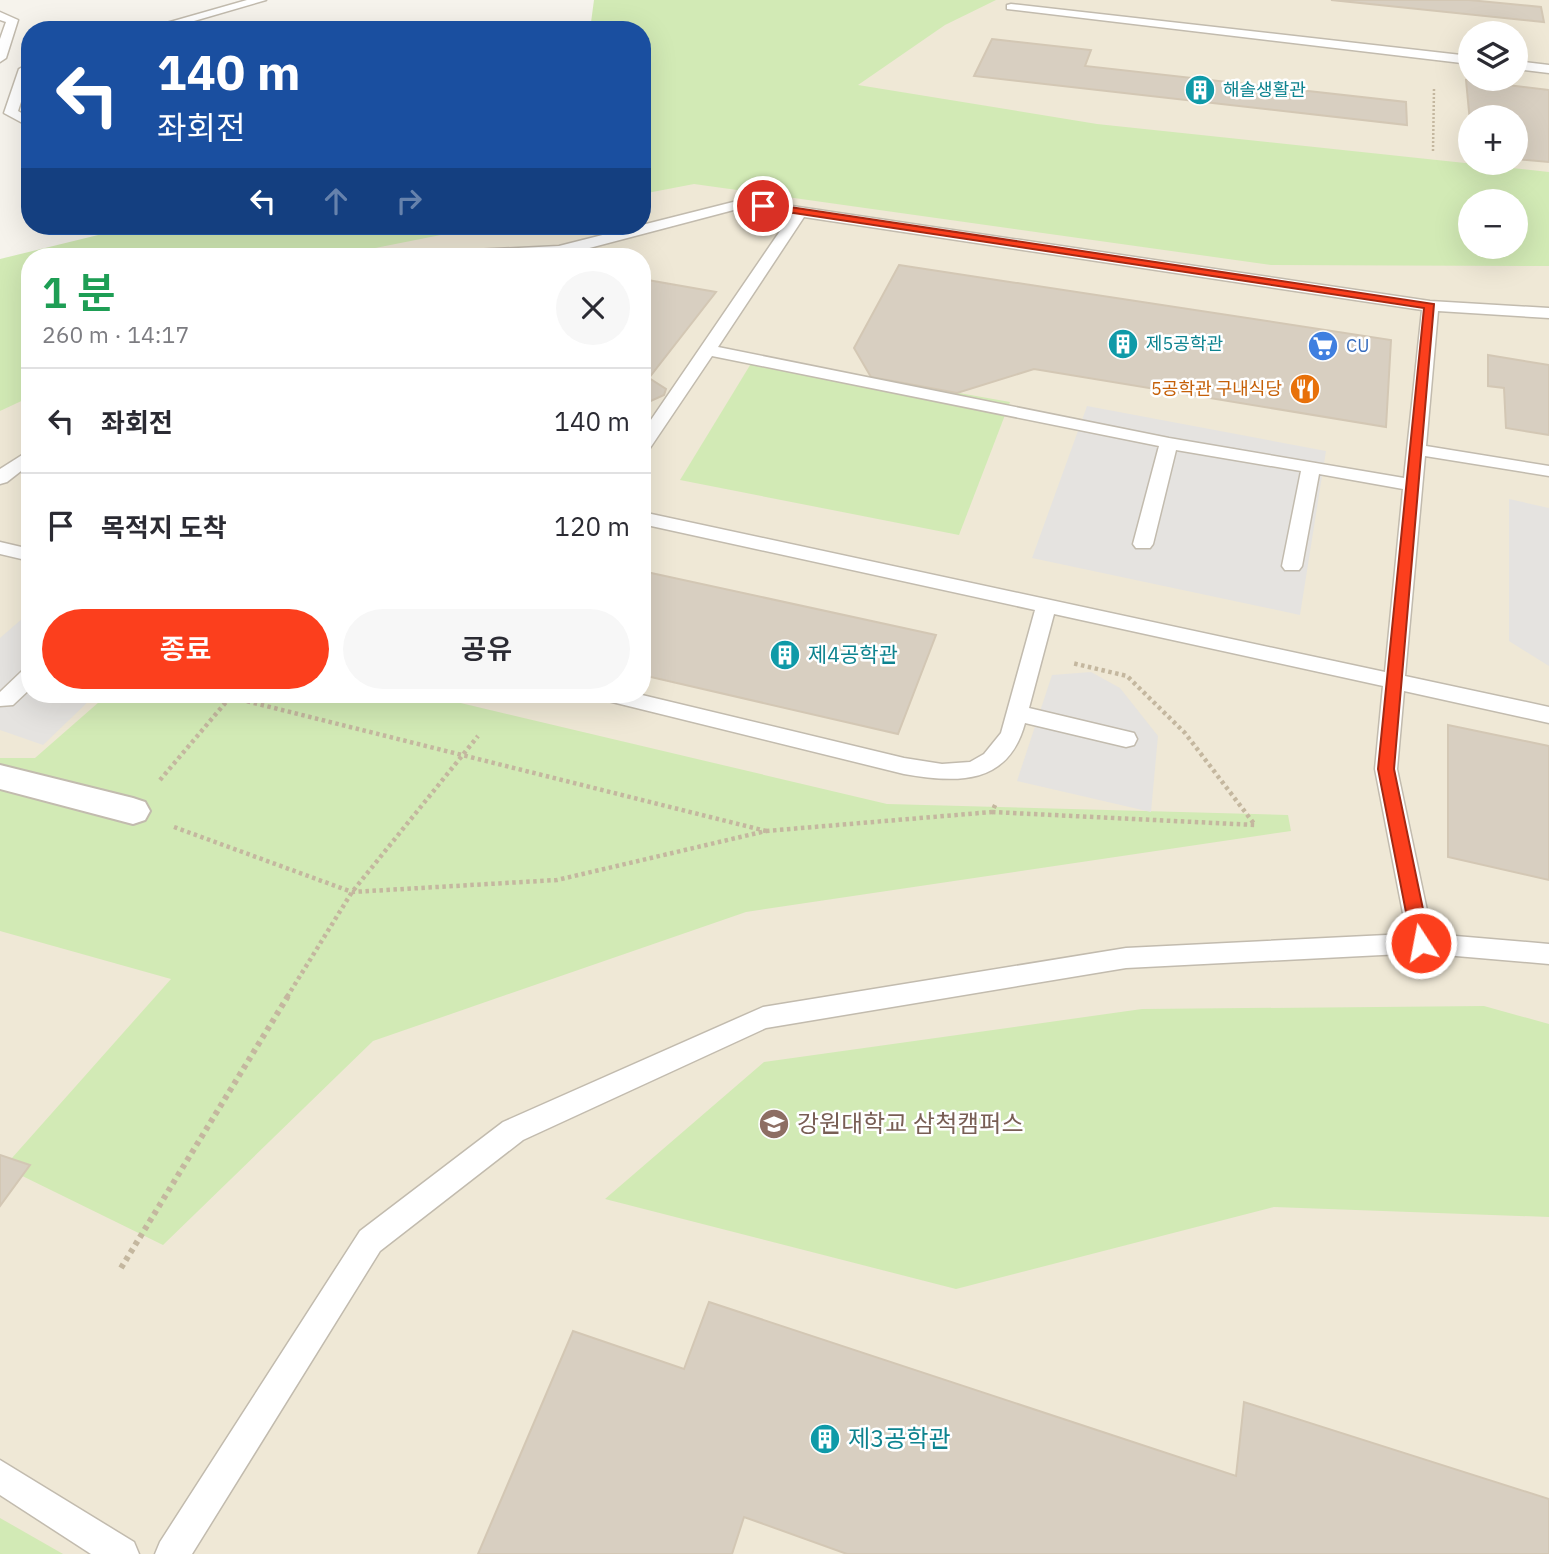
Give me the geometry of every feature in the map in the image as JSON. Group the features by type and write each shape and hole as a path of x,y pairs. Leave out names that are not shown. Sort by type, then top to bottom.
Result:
{"street":[{"path":"0,777 133,811"}],"lane":[{"path":"182,21 260,0"},
{"path":"1011,7 1458,59"},
{"path":"0,16 12,20 0,58"},
{"path":"1528,66 1549,69"},
{"path":"21,76 10,94 11,113 21,118"},
{"path":"651,227 745,202 1430,306 1549,313"},
{"path":"651,434 800,212"},
{"path":"570,248 620,235"},
{"path":"1421,943 1386,769 1419,450 1430,306"},
{"path":"708,350 1169,443 1415,485"},
{"path":"1143,544 1169,443"},
{"path":"1419,450 1549,471"},
{"path":"0,478 21,463"},
{"path":"1293,566 1311,467"},
{"path":"651,520 1394,684 1549,715"},
{"path":"0,548 21,553"},
{"path":"645,703 904,766 942,772 974,770 992,760 1011,735 1046,607"},
{"path":"5,700 21,685"},
{"path":"1017,713 1126,739"},
{"path":"172,1554 370,1241 513,1131 763,1018 1126,958 1421,943 1549,954"},
{"path":"0,1476 122,1554"}],"path":[{"path":"1433,151 1434,57"},
{"path":"225,703 133,811 352,892 557,880 766,831 992,813 997,801"},
{"path":"259,703 766,831"},
{"path":"121,1268 352,892 478,736"}],"shaded area":[{"name":"강원대학교 삼척캠퍼스","path":"987,0 1549,0 1549,1554 0,1554 0,342 21,332 21,703 651,703 651,248 204,248 233,235 651,235 651,101"},
{"path":"1087,406 1326,451 1300,615 1032,558"},
{"path":"1509,499 1549,508 1549,666 1509,641"},
{"path":"21,620 21,703 87,703 43,745 0,730 0,638"},
{"path":"1091,672 1120,688 1158,736 1151,812 1017,781 1052,675"}],"green space":[{"path":"594,0 996,0 945,25 858,85 1097,124 1458,162 1458,175 1528,175 1528,170 1549,172 1549,266 1271,265 694,184 651,192 651,21 591,21"},
{"path":"98,235 441,235 375,248 45,248"},
{"path":"21,254 21,401 0,411 0,259"},
{"path":"755,357 1010,402 959,535 680,480"},
{"path":"98,703 461,703 887,804 1288,815 1291,831 746,912 373,1041 163,1245 4,1167 171,979 0,931 0,758 35,758"},
{"path":"1484,1006 1549,1024 1549,1217 1274,1207 956,1289 605,1199 764,1062 1142,1009"},
{"path":"0,1518 63,1554 0,1554"}],"building":[{"path":"1331,0 1469,0 1541,7 1544,22"},
{"name":"해솔생활관","path":"992,39 1091,50 1085,66 1406,102 1407,125 974,76"},
{"path":"1528,87 1549,90 1549,162 1528,160 1528,105 1468,105 1467,91 1528,91"},
{"name":"제5공학관","path":"899,265 1391,340 1386,427 1034,369 957,393 871,377 854,348"},
{"path":"651,281 716,292 651,375"},
{"path":"1488,355 1549,365 1549,435 1506,428 1504,388 1488,386"},
{"path":"651,379 666,389 664,395 651,401"},
{"name":"제4공학관","path":"651,573 936,635 898,734 651,677"},
{"path":"1448,725 1549,746 1549,880 1448,857"},
{"path":"0,1155 30,1165 0,1206"},
{"name":"제3공학관","path":"709,1302 1236,1476 1244,1402 1549,1499 1549,1554 847,1554 744,1517 732,1554 478,1554 573,1331 684,1369"}],"place":[{"name":"해솔생활관","path":"1200,90"},
{"name":"제5공학관","path":"1123,344"},
{"name":"CU","path":"1323,346"},
{"name":"5공학관 구내식당","path":"1305,389"},
{"name":"제4공학관","path":"785,655"},
{"name":"강원대학교 삼척캠퍼스","path":"774,1124"},
{"name":"제3공학관","path":"825,1439"}],"route":[{"path":"763,206 1430,306 1419,450 1386,769 1421,943"}]}
